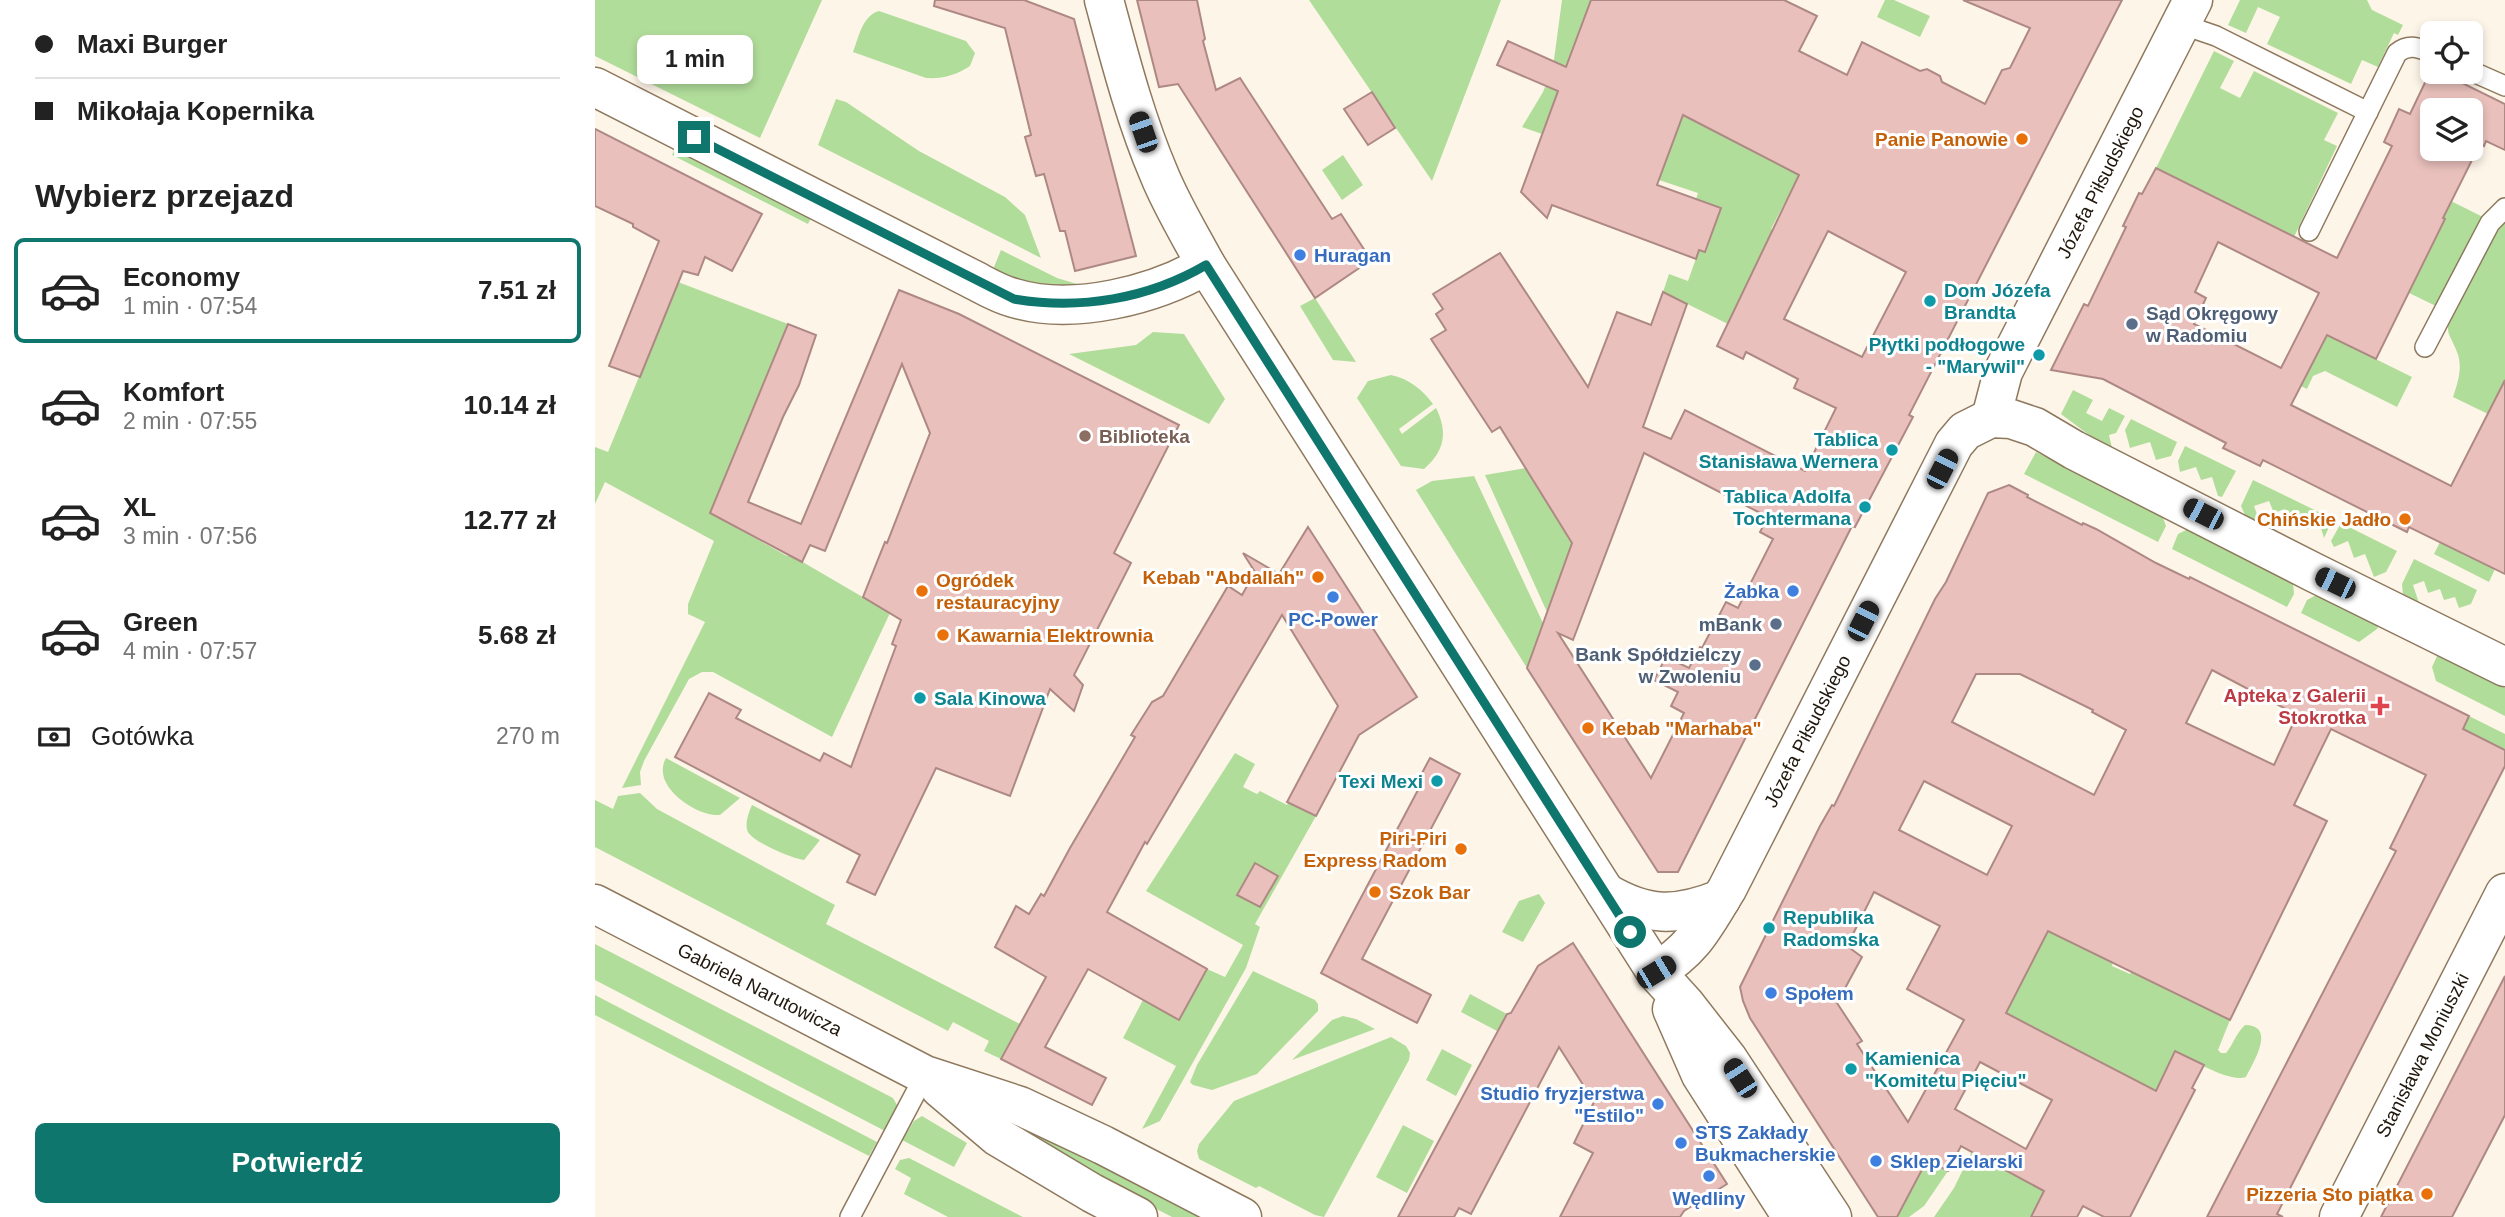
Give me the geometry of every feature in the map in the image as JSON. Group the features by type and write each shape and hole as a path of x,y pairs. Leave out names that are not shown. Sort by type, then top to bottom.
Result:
{"street":[{"path":"1104,0 1131,98 1148,147 1171,200 1206,265 1656,972 1701,1075 1792,1217"},
{"name":"Józefa Piłsudskiego","path":"1656,972 1678,959 1701,933 1721,899 1954,444 1965,430 1991,418 2003,372 2187,12"},
{"path":"595,87 1014,299 1059,304 1116,298 1167,285 1206,265"},
{"path":"1991,418 2011,419 2035,427 2074,450 2505,667"},
{"path":"1605,892 1627,905 1663,912 1681,912 1721,899"},
{"name":"Stanisława Moniuszki","path":"2339,1217 2505,893"},
{"name":"Gabriela Narutowicza","path":"595,904 925,1075 1020,1107 1103,1145 1242,1217"},
{"path":"1656,972 1728,1059 1832,1217"},
{"name":"Gabriela Narutowicza","path":"925,1075 998,1137 1138,1217"}],"lane":[{"path":"2187,12 2216,36 2368,112"},
{"path":"2309,231 2397,53 2407,47 2420,49"},
{"path":"2483,76 2505,86"},
{"path":"2425,347 2490,223 2505,208"},
{"path":"850,1217 925,1075"}],"green space":[{"path":"595,0 822,0 760,138 595,56"},
{"path":"1309,0 1501,0 1432,181"},
{"path":"1562,0 1591,0 1542,134 1522,127 1543,92 1553,67"},
{"path":"1725,0 1768,0 1720,134 1799,175 1771,229 1789,239 1728,324 1663,292 1669,274 1688,281 1699,250 1706,252 1721,209 1696,199 1698,193 1659,180"},
{"path":"1885,0 1894,0 1930,16 1920,37 1877,17"},
{"path":"2240,0 2367,0 2372,10 2403,25 2398,35 2394,33 2378,67 2362,60 2351,84 2267,44 2280,17 2258,7 2246,33 2228,25"},
{"path":"879,11 966,41 975,53 970,66 949,76 926,78 853,52 865,22"},
{"path":"2214,51 2234,61 2220,88 2240,98 2254,71 2338,113 2324,140 2337,146 2294,237 2156,168"},
{"path":"836,99 846,102 919,151 1005,197 1025,215 1041,258 818,145"},
{"path":"676,147 812,216 808,224 672,155"},
{"path":"1343,155 1363,185 1342,200 1322,170"},
{"path":"2451,201 2483,217 2438,307 2409,293 2445,220 2443,218"},
{"path":"2505,217 2505,380 2488,414 2453,397 2460,363 2448,327 2450,314 2497,226"},
{"path":"1001,250 1057,278 1077,284 1076,288 1031,285 1008,278 994,267"},
{"path":"678,282 788,324 710,513 787,556 789,554 890,613 832,737 713,672 702,672 689,679 644,761 640,772 641,785 622,788 705,622 688,614 688,604 714,541 605,482 595,504 595,447 608,452"},
{"path":"1315,298 1356,362 1333,360 1300,306"},
{"path":"1153,332 1184,334 1225,399 1209,424 1069,354 1136,345"},
{"path":"2327,335 2412,377 2397,407 2325,371 2313,376 2307,389 2301,386"},
{"path":"1391,375 1415,385 1433,404 1399,429 1402,434 1436,408 1440,417 1443,433 1440,448 1424,469 1401,466 1357,398 1368,381"},
{"path":"2073,390 2093,400 2086,413 2102,421 2109,408 2125,416 2116,433 2109,435 2112,448 2097,441 2061,414"},
{"path":"2131,419 2177,442 2171,456 2156,460 2150,442 2130,448 2125,430"},
{"path":"2185,446 2236,471 2222,497 2218,496 2212,477 2201,480 2196,467 2180,472 2178,461"},
{"path":"2036,452 2162,515 2166,526 2158,542 2024,474"},
{"path":"1526,468 1572,543 1547,612 1485,475"},
{"path":"1474,476 1543,623 1527,668 1416,490 1432,481"},
{"path":"2253,480 2333,519 2324,538 2320,525 2307,529 2303,517 2289,522 2285,509 2274,513 2269,501 2254,506 2260,522 2245,515 2241,506"},
{"path":"2341,523 2397,551 2386,572 2374,577 2365,554 2354,558 2348,541 2334,547 2331,541"},
{"path":"2188,529 2293,582 2294,594 2287,607 2172,549 2178,534"},
{"path":"2440,542 2495,569 2489,582 2434,554"},
{"path":"2414,559 2477,590 2471,604 2459,608 2455,597 2444,600 2440,589 2428,593 2424,581 2413,585 2419,603 2403,595 2402,584"},
{"path":"2318,594 2379,625 2377,629 2359,642 2301,613 2307,600"},
{"path":"2438,654 2505,688 2505,716 2436,681 2432,667"},
{"path":"2469,716 2505,734 2505,750 2463,729"},
{"path":"1235,753 1255,764 1243,787 1257,794 1260,791 1287,805 1296,788 1292,804 1316,816 1255,924 1260,927 1246,968 1160,1121 1142,1129 1176,1066 1123,1038 1143,1000 1179,1019 1207,969 1225,977 1243,945 1146,891"},
{"path":"666,758 740,798 720,815 700,811 678,798 670,789 664,779"},
{"path":"640,793 657,809 835,905 826,924 1020,1024 1001,1059 984,1051 989,1041 953,1022 948,1031 595,847 595,800 613,809 618,796"},
{"path":"752,805 820,840 804,860 765,845 751,836 747,829 747,818"},
{"path":"1539,894 1545,903 1523,942 1502,932 1519,901"},
{"path":"2048,930 2113,962 2112,966 2130,974 2132,971 2230,1020 2218,1050 2221,1053 2226,1053 2245,1025 2255,1027 2260,1031 2260,1046 2246,1077 2220,1074 2175,1051 2156,1091 2006,1013"},
{"path":"595,944 893,1098 897,1105 885,1131 595,980"},
{"path":"1253,971 1315,1000 1318,1011 1257,1074 1212,1090 1193,1085 1190,1082 1197,1065"},
{"path":"1470,994 1507,1014 1497,1031 1461,1012"},
{"path":"595,995 877,1142 869,1156 595,1015"},
{"path":"1343,1016 1356,1019 1375,1029 1292,1060 1332,1020"},
{"path":"1391,1037 1406,1046 1410,1053 1409,1060 1324,1217 1259,1186 1256,1188 1199,1159 1199,1144 1234,1101"},
{"path":"1442,1049 1472,1065 1456,1096 1426,1080"},
{"path":"922,1116 967,1143 954,1167 902,1140 914,1121"},
{"path":"1403,1125 1434,1141 1407,1193 1376,1177"},
{"path":"1034,1131 1201,1217 1172,1217 1133,1197 1033,1137"},
{"path":"1972,1151 2044,1191 2031,1217 1934,1217 1954,1188"},
{"path":"909,1158 1023,1217 948,1217 904,1194 911,1178 895,1169 900,1160"},
{"path":"1927,1160 1948,1171 1924,1206 1909,1217 1897,1217"}],"building":[{"path":"935,0 1024,0 1074,19 1136,256 1075,271 1065,231 1060,231 1044,174 1036,176 1025,137 1031,135 1005,28 934,6"},
{"path":"1137,0 1197,0 1205,39 1203,41 1216,90 1240,78 1332,219 1341,214 1371,260 1315,298 1178,84 1159,87"},
{"path":"1591,0 1784,0 1817,16 1799,51 1847,75 1862,42 1920,71 1927,69 1940,76 1942,82 1985,104 2002,70 2010,68 2030,28 1963,0 2122,0 1909,415 1913,417 1855,527 1852,526 1678,872 1658,872 1527,668 1572,543 1500,427 1492,432 1431,339 1446,330 1436,314 1443,309 1433,294 1500,253 1588,387 1617,312 1651,325 1663,292 1687,304 1643,427 1671,439 1685,410 1805,471 1836,408 1794,388 1798,379 1746,352 1743,359 1717,346 1799,175 1683,115 1657,185 1721,208 1705,252 1699,250 1696,259 1552,205 1547,218 1521,192 1558,91 1497,65 1508,41 1566,67","holes":["1828,231 1906,272 1862,357 1784,319","1644,453 1768,517 1760,532 1773,539 1738,608 1726,602 1689,668 1666,657 1654,680 1678,692 1671,706 1684,713 1651,778 1558,633 1573,640"]},
{"path":"2424,84 2464,84 2505,104 2505,150 2486,141 2483,146 2483,98 2420,98 2420,161 2472,161 2376,359 2327,335 2291,405 2451,486 2505,380 2505,574 2409,527 2407,532 2263,460 2260,466 2223,448 2226,443 2103,379 2051,370 2084,304 2088,306 2126,227 2123,226 2139,193 2142,194 2156,168 2337,258 2392,146 2384,142 2399,109 2410,114","holes":["2218,242 2319,293 2281,368 2194,324 2206,298 2195,292"]},
{"path":"1372,92 1395,128 1368,145 1344,109"},
{"path":"595,129 762,214 732,271 705,257 698,275 683,271 640,377 609,366 659,241 633,227 633,224 595,206"},
{"path":"899,290 959,314 1179,425 1114,553 1131,563 1074,675 1083,685 1074,711 1050,689 1010,796 936,768 875,895 847,882 860,855 675,757 709,693 741,710 736,718 820,761 824,753 851,767 896,646 892,644 901,620 863,597 930,433 902,364 825,551 810,545 802,562 710,513 788,324 816,335 799,385 748,502 801,524"},
{"path":"2009,485 2028,495 2027,497 2082,525 2083,523 2096,529 2156,563 2189,579 2190,577 2469,716 2463,729 2505,750 2505,766 2277,1214 2283,1217 2207,1217 2396,851 2390,848 2426,775 2331,729 2294,805 2327,821 2230,1020 2048,931 2006,1013 2156,1091 2175,1051 2204,1065 2192,1088 2195,1090 2130,1217 2104,1217 2083,1206 2077,1217 2031,1217 2044,1191 1961,1146 1948,1171 1927,1160 1897,1217 1878,1217 1750,1018 1743,1001 1740,987 1820,826 1832,805 1834,806 1988,493","holes":["2212,670 2297,715 2274,765 2186,723","1976,674 2020,674 2093,710 2092,712 2126,730 2094,795 1952,722","1924,781 2012,826 1987,875 1899,830","1874,892 1940,926 1907,989 1964,1020 1908,1122 1857,1044 1862,1041 1837,1003 1862,957 1847,946","1980,1062 2052,1100 2026,1149 1955,1109"]},
{"path":"1308,527 1417,697 1359,735 1316,816 1287,802 1338,706 1282,615 1147,844 1145,842 1107,912 1207,969 1179,1020 1088,969 1045,1047 1106,1078 1092,1105 1001,1059 1046,977 995,947 1016,906 1029,914 1041,894 1044,896 1135,737 1131,735 1152,702 1163,696 1228,586 1242,595 1255,572 1243,553 1279,574"},
{"path":"1430,758 1460,774 1362,959 1431,995 1417,1023 1321,973 1418,790 1414,788"},
{"path":"1255,863 1278,876 1260,907 1237,895"},
{"path":"1573,943 1727,1184 1684,1211 1680,1217 1560,1217 1593,1153 1574,1143 1594,1102 1559,1047 1471,1214 1459,1208 1454,1217 1398,1217 1507,1014 1511,1013 1538,966"},
{"path":"2505,976 2505,1115 2452,1217 2381,1217"}],"place":[{"name":"Panie Panowie","path":"2022,139"},
{"name":"Huragan","path":"1300,255"},
{"name":"Dom Józefa Brandta","path":"1930,301"},
{"name":"Sąd Okręgowy w Radomiu","path":"2132,324"},
{"name":"Płytki podłogowe - \"Marywil\"","path":"2039,355"},
{"name":"Biblioteka","path":"1085,436"},
{"name":"Tablica Stanisława Wernera","path":"1892,450"},
{"name":"Tablica Adolfa Tochtermana","path":"1865,507"},
{"name":"Chińskie Jadło","path":"2405,519"},
{"name":"Kebab \"Abdallah\"","path":"1318,577"},
{"name":"Ogródek restauracyjny","path":"922,591"},
{"name":"Żabka","path":"1793,591"},
{"name":"PC-Power","path":"1333,597"},
{"name":"mBank","path":"1776,624"},
{"name":"Kawarnia Elektrownia","path":"943,635"},
{"name":"Bank Spółdzielczy w Zwoleniu","path":"1755,665"},
{"name":"Sala Kinowa","path":"920,698"},
{"name":"Apteka z Galerii Stokrotka","path":"2380,706"},
{"name":"Kebab \"Marhaba\"","path":"1588,728"},
{"name":"Texi Mexi","path":"1437,781"},
{"name":"Piri-Piri Express Radom","path":"1461,849"},
{"name":"Szok Bar","path":"1375,892"},
{"name":"Republika Radomska","path":"1769,928"},
{"name":"Społem","path":"1771,993"},
{"name":"Kamienica \"Komitetu Pięciu\"","path":"1851,1069"},
{"name":"Studio fryzjerstwa \"Estilo\"","path":"1658,1104"},
{"name":"STS Zakłady Bukmacherskie","path":"1681,1143"},
{"name":"Sklep Zielarski","path":"1876,1161"},
{"name":"Wędliny","path":"1709,1176"},
{"name":"Pizzeria Sto piątka","path":"2427,1194"}],"route":[{"path":"694,137 1014,299 1059,304 1116,298 1167,285 1206,265 1630,932"}]}
